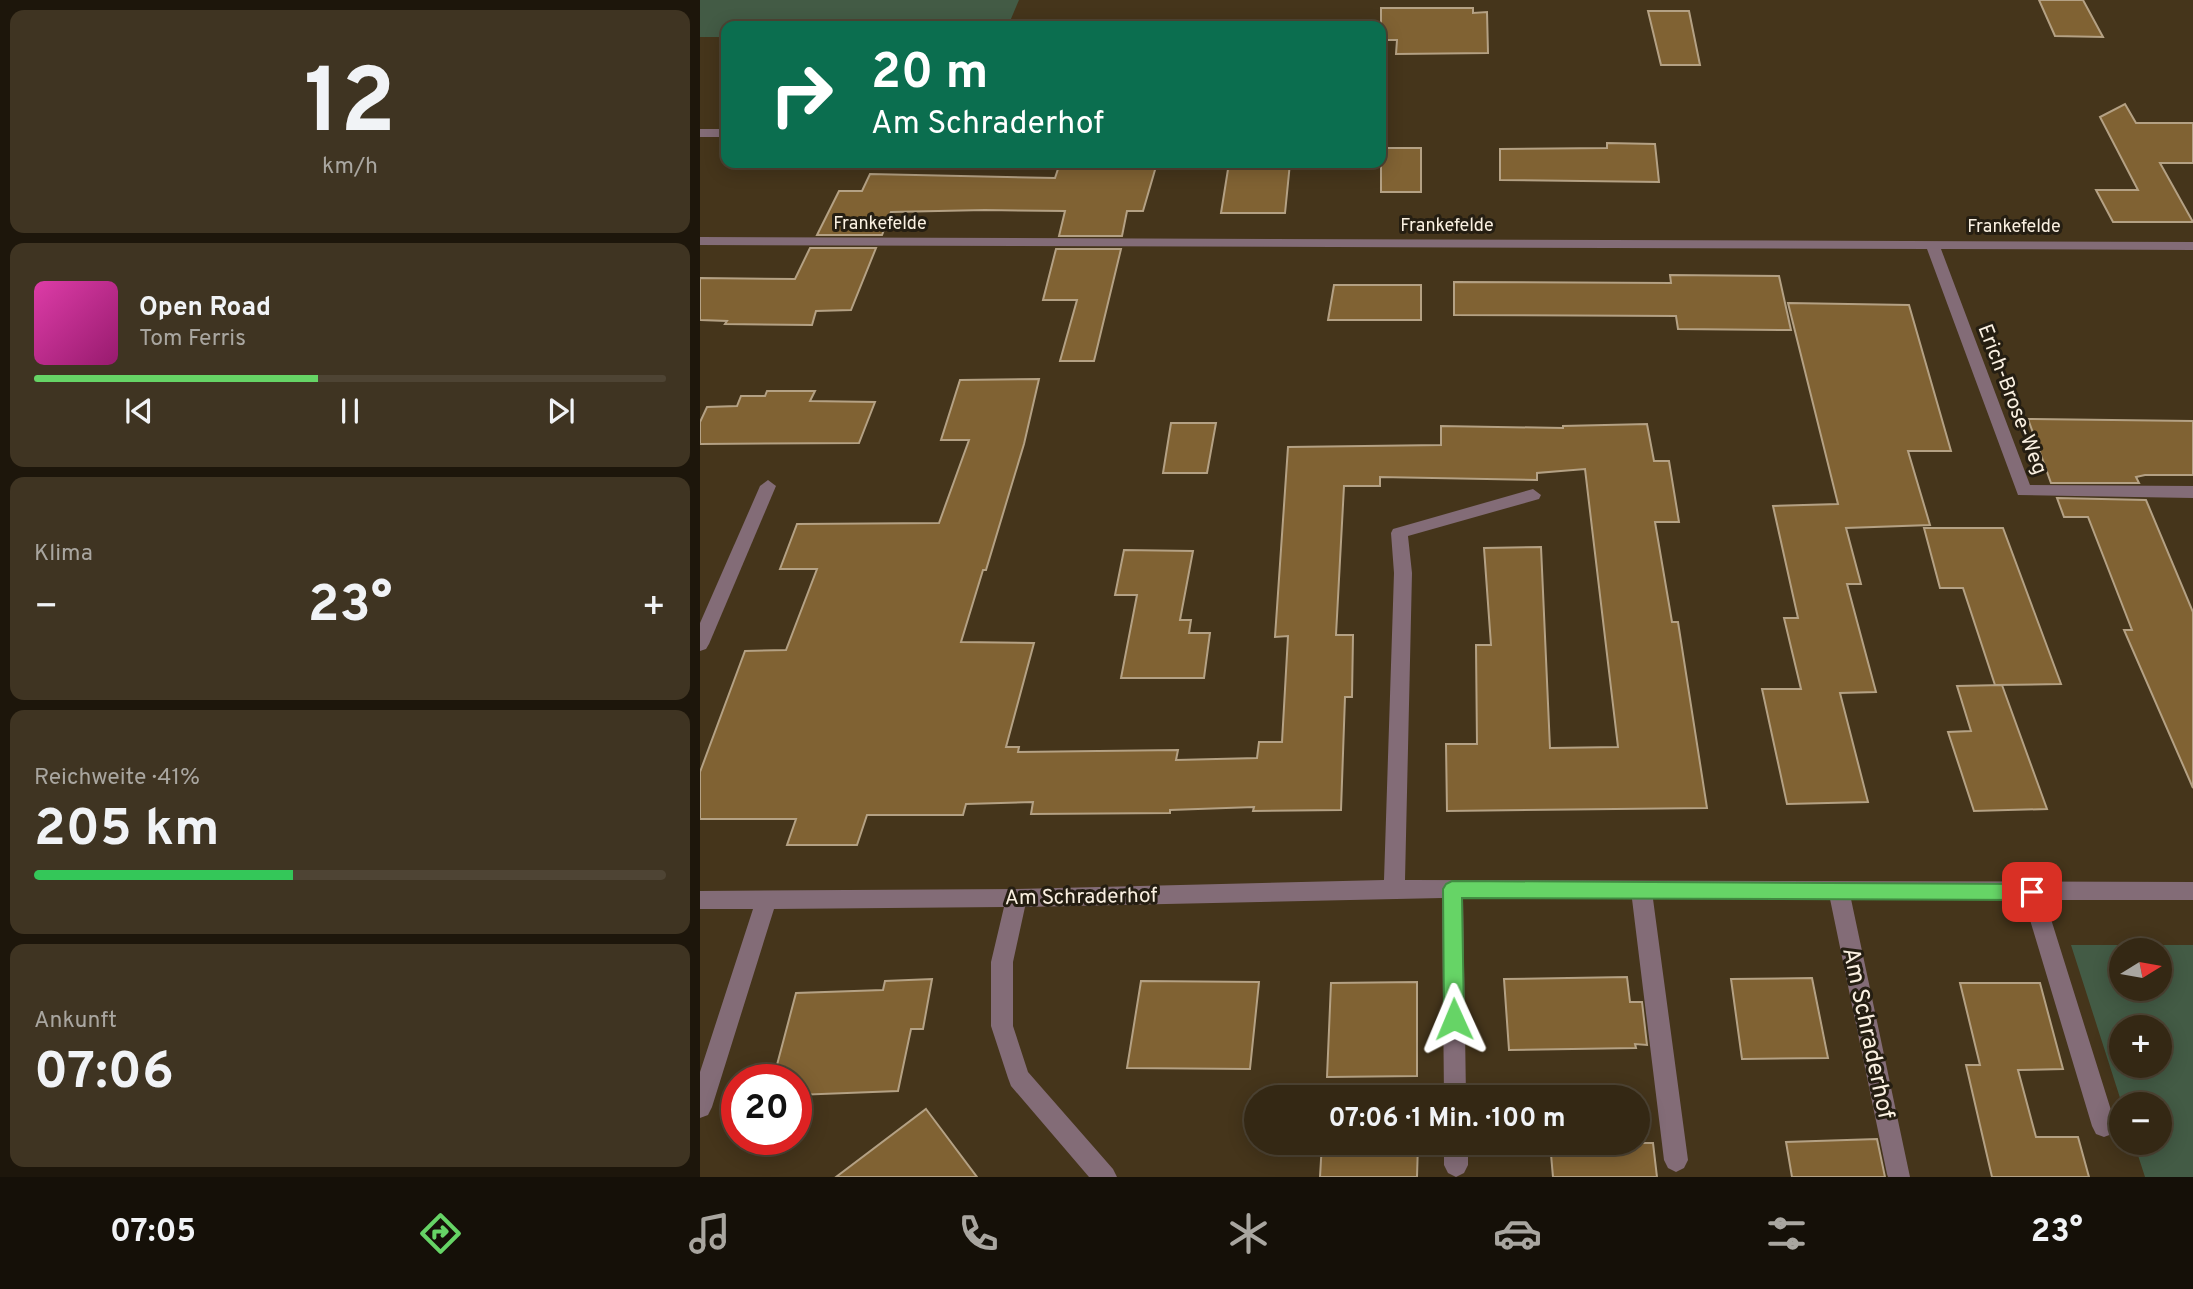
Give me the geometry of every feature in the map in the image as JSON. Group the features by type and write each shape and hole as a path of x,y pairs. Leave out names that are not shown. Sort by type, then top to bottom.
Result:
{"street":[{"path":"700,133 721,133"},
{"name":"Frankefelde","path":"700,241 2193,246"},
{"name":"Erich-Brose-Weg","path":"1931,245 2024,491 2193,492"},
{"path":"700,644 768,486"},
{"path":"1394,889 1403,573 1399,533 1533,495"},
{"name":"Am Schraderhof","path":"700,900 1017,898 1394,889 2193,891"},
{"path":"1452,889 1455,1085"},
{"path":"1642,890 1676,1160"},
{"name":"Am Schraderhof","path":"1839,891 1899,1174"},
{"path":"2032,892 2104,1126"},
{"path":"1017,898 1002,962 1002,1026 1019,1078 1105,1177"},
{"path":"700,1107 767,899"}],"green space":[{"path":"700,0 1019,0 1010,21 721,21 721,37 700,37"},
{"path":"2071,945 2109,945 2109,1001 2172,1001 2172,945 2193,945 2193,1177 2145,1177 2138,1155 2172,1155 2172,1092 2118,1092 2114,1078 2172,1078 2172,1015 2109,1015 2109,1063"}],"building":[{"path":"2039,0 2083,0 2103,37 2055,36"},
{"path":"1381,8 1473,8 1473,13 1487,12 1488,53 1396,54 1397,40 1386,40 1386,21 1381,21"},
{"path":"1648,11 1689,11 1700,65 1661,65"},
{"path":"2125,104 2136,123 2193,123 2193,163 2160,163 2193,222 2113,222 2096,190 2138,190 2100,117"},
{"path":"1607,143 1655,144 1659,182 1500,180 1500,149 1607,148"},
{"path":"1386,148 1421,148 1421,192 1381,192 1381,168 1386,168"},
{"path":"1058,168 1156,168 1143,211 1127,211 1122,236 1059,236 1065,211 985,210 891,212 882,235 817,235 839,191 862,191 870,174 1055,178"},
{"path":"1228,168 1290,168 1285,213 1221,213"},
{"path":"810,248 876,248 851,310 816,311 812,325 725,324 727,321 700,320 700,278 795,279"},
{"path":"1056,249 1121,249 1094,361 1060,361 1077,300 1043,300"},
{"path":"1670,275 1779,276 1791,330 1678,329 1676,316 1454,315 1454,282 1671,283"},
{"path":"1334,285 1421,285 1421,320 1328,320"},
{"path":"1788,303 1909,305 1951,451 1908,451 1930,525 1846,528 1861,584 1847,584 1876,692 1840,693 1868,802 1787,804 1762,689 1801,689 1784,618 1798,618 1773,506 1838,504"},
{"path":"1039,379 1024,444 961,642 1034,643 1006,747 1019,747 1018,752 1178,750 1176,760 1257,758 1259,742 1282,742 1288,636 1275,637 1288,447 1441,445 1441,426 1563,428 1647,424 1654,461 1669,461 1679,522 1655,522 1672,622 1678,622 1707,808 1447,811 1446,744 1477,744 1476,645 1491,645 1484,548 1541,547 1550,748 1618,747 1585,469 1537,473 1537,480 1380,477 1380,486 1344,486 1336,635 1353,635 1352,697 1345,697 1341,810 1253,811 1254,807 1170,810 1170,813 1031,814 1033,802 966,804 963,815 867,815 857,845 787,845 796,819 700,819 700,772 745,651 786,650 817,569 780,569 797,524 939,523 969,440 941,440 960,380"},
{"path":"767,391 815,391 810,401 875,402 859,443 700,444 700,422 707,407 737,406 741,396 765,396"},
{"path":"2028,419 2193,421 2193,475 2145,475 2136,477 2139,483 2051,483"},
{"path":"1171,423 1216,423 1207,473 1163,473"},
{"path":"2057,498 2146,500 2193,612 2193,788 2124,630 2132,630 2088,517 2064,517"},
{"path":"1924,528 2003,528 2061,684 1995,685 1963,588 1940,588"},
{"path":"1124,550 1193,551 1180,620 1191,620 1189,633 1210,633 1204,678 1121,678 1137,595 1115,595"},
{"path":"2002,685 2047,809 1974,811 1948,732 1971,731 1957,686"},
{"path":"1627,977 1630,1002 1642,1002 1647,1045 1635,1044 1636,1048 1509,1050 1504,979"},
{"path":"1812,978 1828,1058 1742,1059 1731,979"},
{"path":"932,979 923,1029 911,1029 898,1091 812,1094 812,1064 777,1064 796,993 883,990 885,981"},
{"path":"1141,981 1259,982 1250,1069 1127,1068"},
{"path":"1417,982 1417,1076 1327,1077 1331,983"},
{"path":"1960,983 2040,983 2063,1069 2018,1070 2036,1137 2078,1137 2089,1177 1992,1177 1966,1065 1980,1065"},
{"path":"926,1109 977,1177 836,1177"},
{"path":"1877,1139 1885,1177 1792,1177 1786,1142"},
{"path":"1650,1143 1653,1143 1657,1177 1553,1177 1551,1155 1650,1155"},
{"path":"1321,1155 1418,1155 1417,1177 1320,1177"}],"route":[{"path":"1454,1019 1452,889 2032,892"}]}
